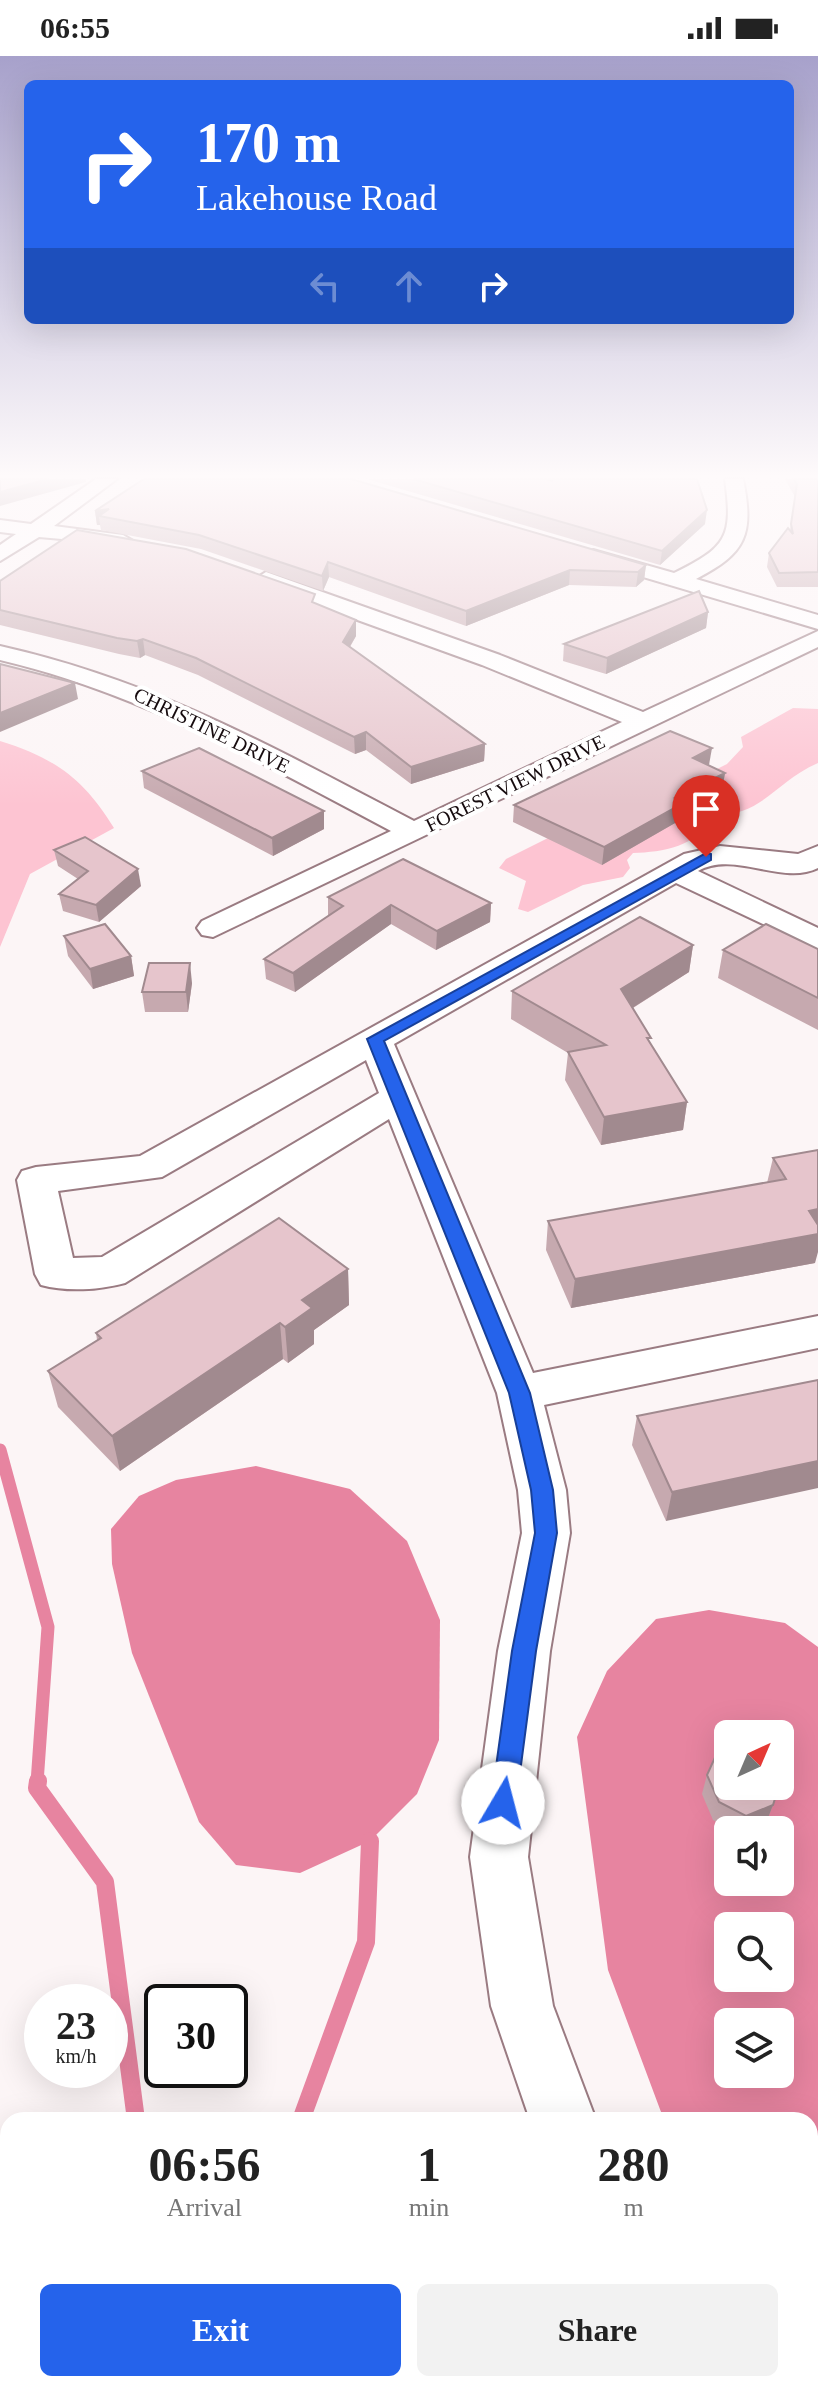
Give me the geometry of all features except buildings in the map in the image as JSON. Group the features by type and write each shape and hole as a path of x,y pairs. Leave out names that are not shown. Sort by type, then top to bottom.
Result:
{"street":[{"path":"289,588 491,660 642,721"},
{"path":"704,588 818,622"},
{"name":"FOREST VIEW DRIVE","path":"213,928 818,638"},
{"name":"CHRISTINE DRIVE","path":"0,653 62,667 140,694 414,832"},
{"path":"397,1098 110,1272 56,1274 36,1180 148,1168 695,860 720,855 804,864 818,855"},
{"path":"675,871 818,940"},
{"path":"375,1039 519,1393 542,1490 546,1533 522,1667 499,1857 522,2006 560,2112"},
{"path":"519,1393 818,1332"}],"shaded area":[{"path":"793,708 818,709 818,763 745,810 712,816 698,835 689,841 667,849 633,853 627,860 630,868 623,877 583,885 528,912 518,909 526,881 499,868 506,859 576,824 692,808 697,804 694,799 711,772 727,764 743,747 741,737"},
{"path":"0,741 37,755 66,772 91,796 114,828 30,874 0,947"},
{"path":"256,1466 350,1489 407,1541 440,1620 439,1740 417,1794 370,1841 300,1873 236,1865 199,1822 132,1653 112,1564 111,1529 139,1496 176,1480"},
{"path":"709,1610 785,1623 818,1647 818,2112 661,2112 608,1970 577,1737 607,1671 656,1619"}],"waterway":[{"path":"0,1450 48,1627 37,1783"},
{"path":"38,1781 37,1788 105,1882 135,2112"},
{"path":"304,2112 366,1942 370,1841"}],"route":[{"path":"503,1803 524,1651 546,1533 542,1490 519,1393 375,1039 695,860 706,857"}]}
